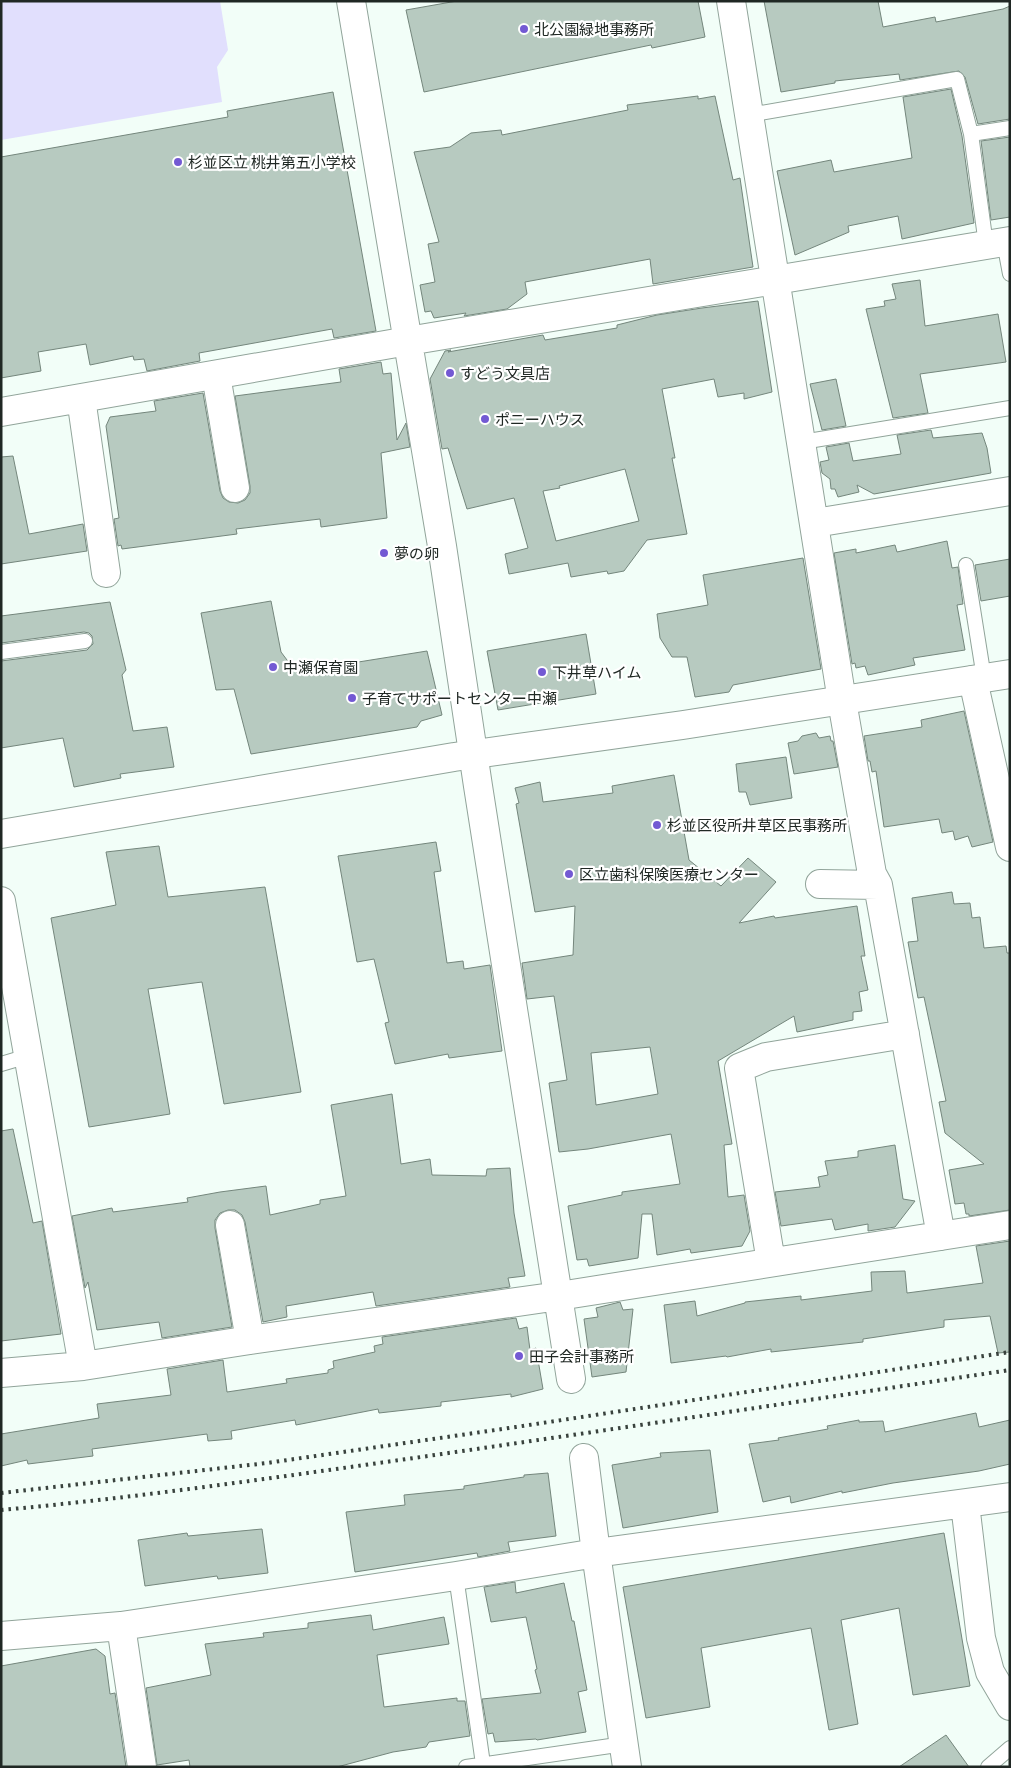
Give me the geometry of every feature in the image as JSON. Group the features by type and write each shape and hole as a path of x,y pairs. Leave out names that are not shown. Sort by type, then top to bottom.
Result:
{"street":[{"path":"351,1 442,546 572,1379"},
{"path":"730,1 842,701 872,874 878,884 906,1034 941,1236"},
{"path":"1,412 408,341 1000,243"},
{"path":"216,375 235,488"},
{"path":"81,398 106,573"},
{"path":"815,523 1010,491"},
{"path":"1,834 473,754 682,725 989,677 1010,847"},
{"path":"820,884 878,884"},
{"path":"1,901 83,1366"},
{"path":"771,1262 739,1068 766,1057 906,1034"},
{"path":"230,1225 250,1340"},
{"path":"1,1373 83,1366 559,1296 1010,1226"},
{"path":"584,1458 625,1755"},
{"path":"1,1636 121,1626 596,1553 1010,1497"},
{"path":"965,1504 981,1638 990,1672 1010,1706"},
{"path":"121,1626 142,1767"}],"lane":[{"path":"749,115 957,79 1000,243 1010,274"},
{"path":"971,134 1010,128"},
{"path":"802,442 1010,408"},
{"path":"966,565 989,677"},
{"path":"1,652 85,641"},
{"path":"1,1064 28,1056"},
{"path":"456,1576 484,1764"},
{"path":"988,1767 1010,1748"},
{"path":"466,1767 484,1764 625,1755"}],"shaded area":[{"path":"1,1 220,1 228,50 217,67 222,102 1,140"}],"building":[{"name":"北公園緑地事務所","path":"457,1 698,1 705,37 652,48 651,45 424,92 406,10"},
{"path":"764,1 878,1 883,27 935,17 936,22 1010,6 1010,119 978,124 965,77 959,71 900,80 899,74 835,81 835,83 781,92"},
{"path":"951,89 962,136 974,223 902,239 898,216 848,226 849,232 795,255 777,171 831,160 834,172 912,158 903,97"},
{"name":"杉並区立 桃井第五小学校","path":"333,92 376,331 334,338 332,329 199,353 200,361 147,371 144,359 134,360 133,356 90,365 86,344 38,352 41,371 1,378 1,157 228,117 227,111"},
{"path":"698,96 698,99 715,96 733,180 740,178 753,267 653,284 650,259 525,282 527,294 507,309 464,316 466,313 434,318 431,311 425,312 420,285 435,282 428,244 439,242 414,152 450,147 471,133 501,130 502,135 628,110 627,105"},
{"path":"1010,137 1010,217 991,220 981,141"},
{"path":"920,280 925,326 998,314 1006,362 920,374 928,413 893,418 866,309 885,306 884,301 896,299 892,284"},
{"path":"758,301 772,392 744,399 744,393 718,397 714,379 662,389 675,458 672,458 687,534 647,540 624,571 608,574 607,571 571,577 568,563 509,574 505,554 528,548 514,498 467,509 448,448 442,449 430,379 445,351 543,335 545,340 617,328 617,325 657,315","holes":["625,469 639,521 556,541 543,491 560,488 559,486"]},
{"path":"381,362 383,374 391,373 397,440 406,423 410,447 381,453 387,518 321,527 320,519 236,529 237,534 122,549 121,545 118,546 114,519 119,518 106,426 110,417 156,411 154,401 203,393 220,491 223,498 229,502 238,503 245,500 250,493 250,486 235,396 341,382 339,369"},
{"path":"836,379 846,426 822,430 810,384"},
{"path":"931,430 933,438 982,433 987,448 991,473 874,494 857,485 859,492 838,497 835,489 831,489 830,479 822,473 820,462 829,460 826,447 849,443 853,461 901,454 897,435"},
{"path":"13,456 29,534 83,524 87,551 1,564 1,457"},
{"path":"947,541 952,568 958,567 963,604 957,605 965,650 913,658 915,665 868,675 865,666 856,668 855,663 852,664 834,553 856,549 856,553 895,545 897,552"},
{"path":"803,558 821,669 733,685 729,692 695,697 687,657 672,657 660,638 657,614 708,605 703,575"},
{"path":"1010,559 1010,596 981,601 975,565"},
{"path":"271,601 281,652 296,672 427,651 442,715 421,721 417,727 251,754 234,689 216,690 201,613"},
{"path":"110,602 126,670 122,675 133,731 167,727 174,767 120,774 121,778 74,787 63,738 1,748 1,661 87,650 93,644 92,636 84,632 1,643 1,616"},
{"name":"下井草ハイム","path":"586,634 596,694 498,710 487,651"},
{"path":"964,711 993,842 972,847 968,836 955,840 953,831 942,833 939,819 884,827 876,771 872,772 870,761 868,761 864,736 922,727 921,720"},
{"path":"816,733 819,738 830,736 831,741 833,741 838,767 794,774 788,743 798,741 802,736"},
{"path":"786,757 792,798 750,805 746,792 739,792 736,764"},
{"path":"674,775 689,860 721,886 748,858 776,882 739,923 774,916 775,918 857,906 865,956 861,956 868,990 859,992 862,1011 853,1012 853,1020 797,1032 794,1016 718,1061 732,1144 724,1145 728,1197 744,1195 750,1231 742,1246 691,1253 690,1249 657,1255 652,1214 642,1214 638,1258 589,1266 587,1259 577,1260 568,1206 622,1195 622,1192 680,1184 671,1134 588,1149 559,1152 549,1083 567,1080 554,996 527,999 522,963 573,955 575,906 535,912 516,804 519,803 515,788 540,782 543,802 613,793 612,786","holes":["650,1047 658,1094 596,1105 591,1053"]},
{"path":"436,842 441,871 434,872 447,963 463,961 464,969 490,965 502,1051 449,1058 448,1054 395,1064 385,1023 389,1022 374,959 357,962 338,856"},
{"path":"159,846 168,897 265,887 301,1092 224,1104 202,982 148,989 170,1114 89,1127 51,918 116,905 106,852"},
{"path":"952,892 954,904 970,903 972,918 980,917 984,948 1006,946 1007,953 1010,953 1010,1210 969,1216 969,1214 966,1214 964,1203 955,1204 949,1170 984,1164 945,1133 939,1102 946,1101 924,997 918,998 908,942 918,941 912,898"},
{"path":"392,1094 401,1164 430,1159 432,1175 486,1176 487,1169 510,1168 514,1213 525,1276 508,1278 510,1287 376,1306 373,1292 286,1306 287,1317 263,1322 245,1222 242,1215 235,1210 228,1210 220,1213 215,1220 215,1228 232,1327 162,1338 159,1322 97,1330 88,1282 85,1288 72,1216 112,1208 113,1212 188,1202 187,1198 266,1186 270,1215 320,1204 320,1200 346,1196 331,1105"},
{"path":"13,1129 33,1223 42,1221 61,1334 1,1341 1,1131"},
{"path":"895,1145 903,1199 915,1201 895,1227 868,1231 868,1224 835,1230 832,1219 781,1226 775,1192 820,1187 818,1177 828,1175 825,1161 858,1157 858,1151"},
{"path":"1010,1241 1010,1352 998,1353 990,1316 944,1320 944,1327 863,1339 863,1342 771,1352 771,1349 727,1357 671,1363 664,1305 695,1301 697,1316 745,1302 801,1296 801,1300 872,1291 871,1272 905,1271 907,1293 983,1283 976,1246"},
{"path":"620,1302 623,1310 633,1309 626,1372 592,1377 584,1319 598,1317 596,1308"},
{"path":"516,1318 519,1329 527,1327 530,1350 536,1348 543,1389 511,1397 511,1394 441,1402 441,1406 379,1413 378,1409 296,1425 295,1420 231,1431 232,1439 208,1441 207,1434 92,1449 93,1456 28,1464 27,1460 1,1466 1,1434 99,1418 97,1404 171,1395 167,1369 223,1360 227,1392 287,1383 286,1379 328,1373 328,1370 334,1368 333,1361 375,1352 374,1346 383,1344 382,1337"},
{"path":"976,1413 979,1427 1010,1420 1010,1464 979,1471 893,1483 842,1493 842,1491 791,1503 790,1496 763,1502 749,1444 779,1440 778,1438 828,1429 827,1426 859,1420 859,1422 883,1421 885,1432"},
{"path":"710,1450 718,1512 623,1528 612,1465 661,1457 660,1453"},
{"path":"548,1473 556,1536 508,1542 510,1551 478,1557 477,1553 355,1572 346,1512 405,1505 404,1495 464,1489 464,1486 524,1477 524,1475"},
{"path":"262,1529 268,1573 218,1579 217,1576 145,1586 138,1540 187,1533 188,1536"},
{"path":"944,1533 970,1686 913,1695 899,1608 841,1620 858,1724 829,1730 811,1628 701,1648 710,1707 646,1718 623,1587"},
{"path":"515,1582 516,1593 564,1583 572,1621 574,1621 587,1690 578,1692 586,1732 537,1740 495,1742 493,1733 488,1734 482,1699 541,1693 526,1617 491,1622 484,1587"},
{"path":"371,1615 373,1630 444,1617 449,1644 377,1655 384,1707 457,1698 457,1701 465,1701 470,1736 429,1742 426,1747 393,1752 337,1767 190,1767 189,1760 157,1765 146,1688 211,1675 205,1644 264,1637 263,1633 308,1628 308,1623"},
{"path":"96,1649 105,1656 110,1694 115,1693 126,1767 1,1767 1,1666"},
{"path":"946,1735 969,1767 899,1767"}],"railway":[{"path":"1,1493 267,1463 1010,1352"},
{"path":"1,1510 108,1499 428,1456 1010,1370"}],"place":[{"name":"北公園緑地事務所","path":"524,29"},
{"name":"杉並区立 桃井第五小学校","path":"178,162"},
{"name":"すどう文具店","path":"450,373"},
{"name":"ポニーハウス","path":"485,419"},
{"name":"夢の卵","path":"384,553"},
{"name":"中瀬保育園","path":"273,667"},
{"name":"下井草ハイム","path":"542,672"},
{"name":"子育てサポートセンター中瀬","path":"352,698"},
{"name":"杉並区役所井草区民事務所","path":"657,825"},
{"name":"区立歯科保険医療センター","path":"569,874"},
{"name":"田子会計事務所","path":"519,1356"}]}
